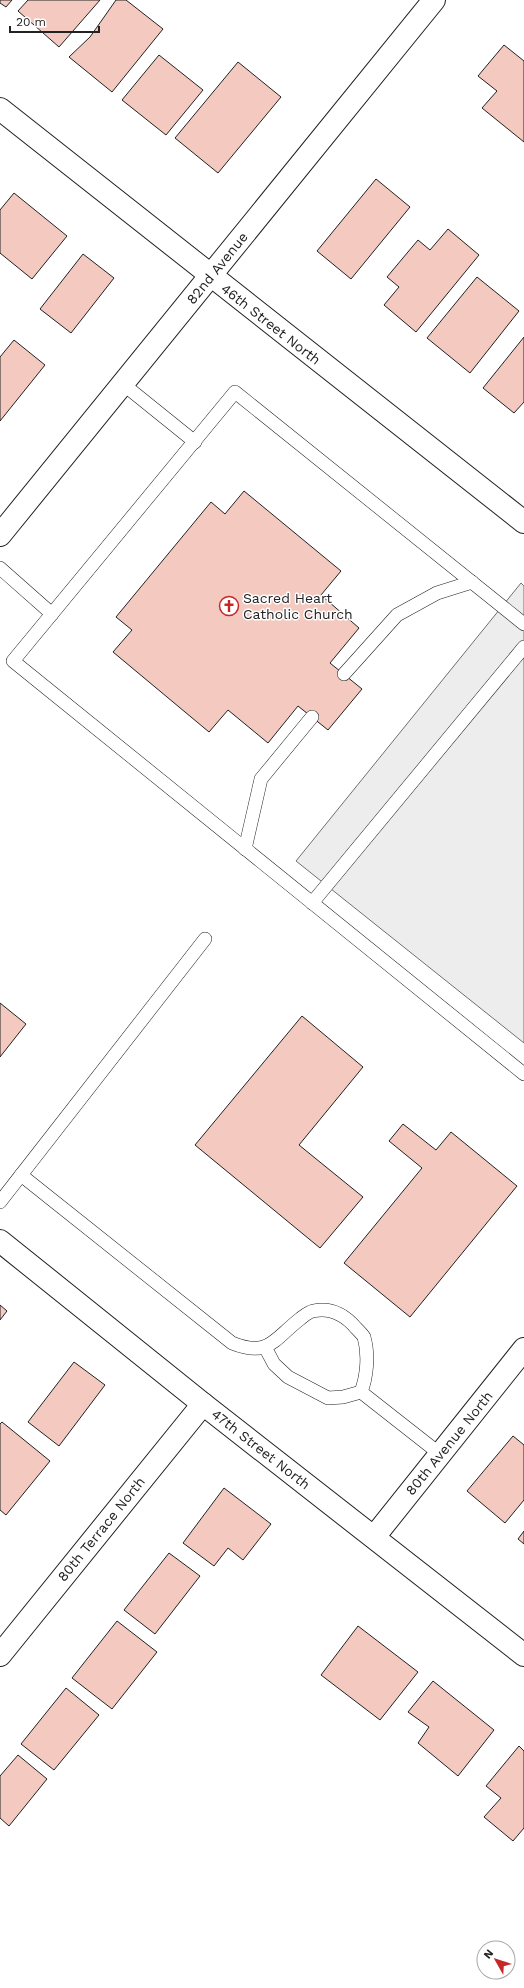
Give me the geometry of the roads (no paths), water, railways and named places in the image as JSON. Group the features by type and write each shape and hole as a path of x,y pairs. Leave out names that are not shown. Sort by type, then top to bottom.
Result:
{"street":[{"name":"82nd Avenue","path":"0,535 434,0"},
{"name":"46th Street North","path":"0,109 524,522"},
{"name":"47th Street North","path":"0,1241 203,1404 524,1655"},
{"name":"80th Avenue North","path":"374,1537 524,1349"},
{"name":"80th Terrace North","path":"0,1655 203,1404"}],"lane":[{"path":"123,384 195,442"},
{"path":"524,624 235,392 13,661 524,1074"},
{"path":"0,568 52,614"},
{"path":"344,674 397,615 437,593 472,582"},
{"path":"312,903 524,647"},
{"path":"245,849 261,779 312,717"},
{"path":"0,1202 205,939"},
{"path":"21,1175 232,1343 248,1350 265,1347 278,1340 311,1311 325,1309 347,1318 363,1336 367,1356 365,1381 361,1392"},
{"path":"265,1347 274,1364 288,1377 328,1398 343,1398 361,1392"},
{"path":"361,1392 440,1454"}],"place":[{"name":"Sacred Heart Catholic Church","path":"229,606"}]}
